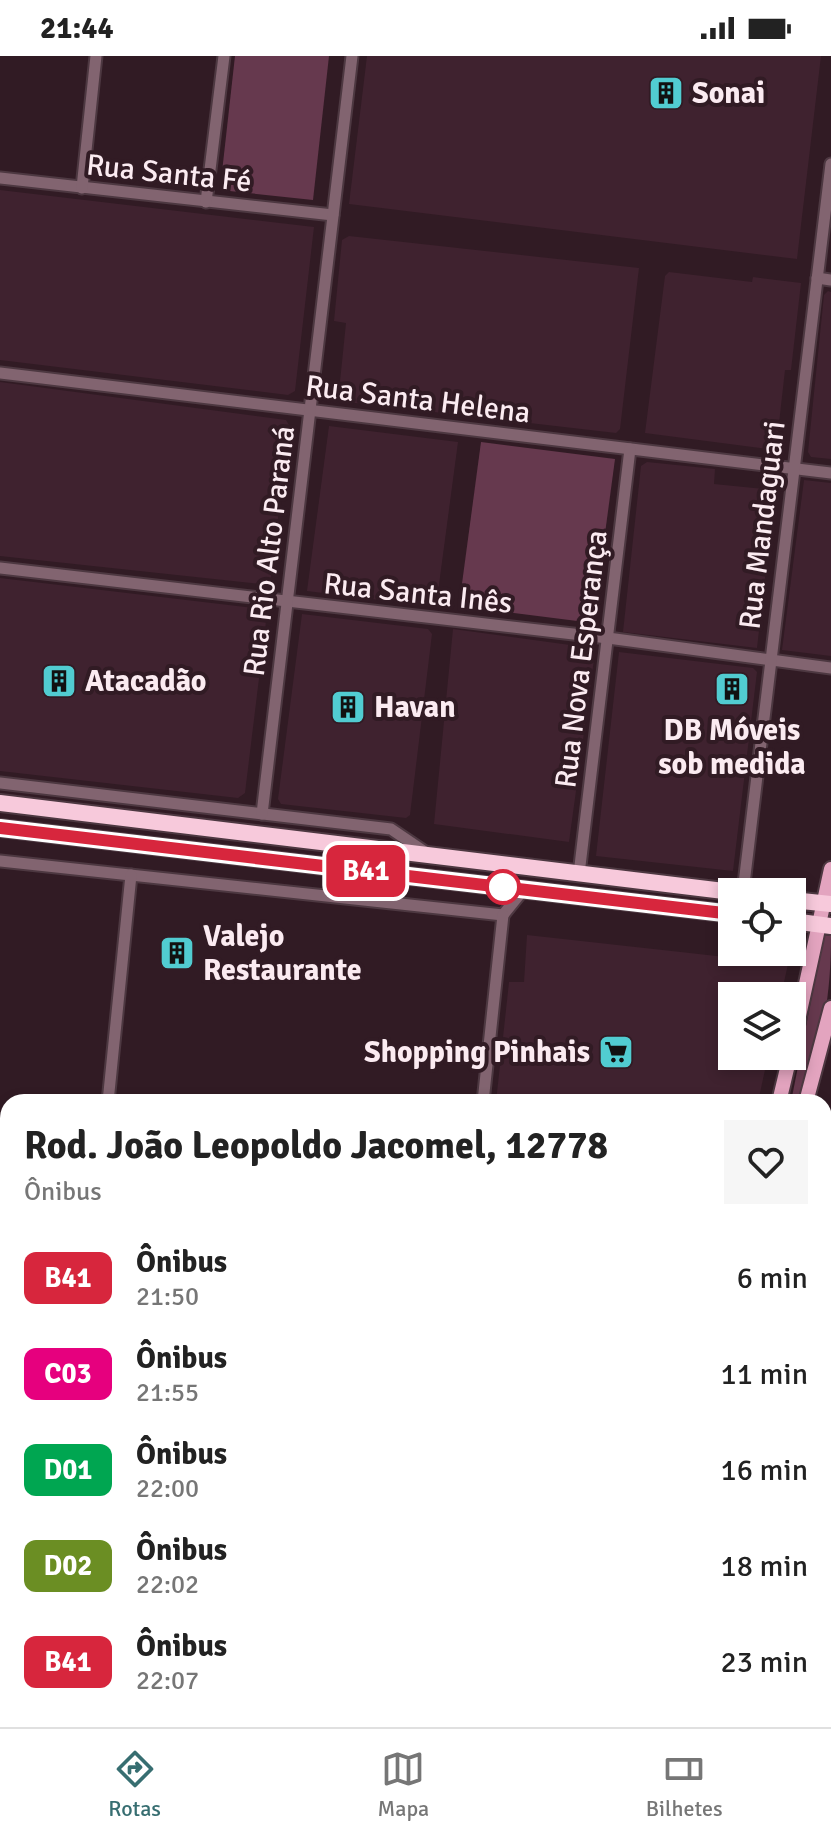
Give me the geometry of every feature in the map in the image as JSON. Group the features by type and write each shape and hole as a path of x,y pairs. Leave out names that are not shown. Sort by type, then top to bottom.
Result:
{"highway":[{"path":"0,803 718,890"},
{"path":"0,828 718,912"},
{"path":"806,902 828,904"}],"main road":[{"path":"806,996 825,925 831,869"},
{"path":"808,1094 831,1008"},
{"path":"781,1094 787,1070"}],"street":[{"path":"82,188 96,56"},
{"path":"206,202 224,56"},
{"name":"Rua Rio Alto Paraná","path":"262,814 352,56"},
{"name":"Rua Mandaguari","path":"745,878 831,164"},
{"name":"Rua Santa Fé","path":"0,178 333,215"},
{"path":"817,278 831,280"},
{"name":"Rua Santa Helena","path":"0,373 831,473"},
{"name":"Rua Nova Esperança","path":"579,874 630,449"},
{"name":"Rua Santa Inês","path":"0,568 608,638 831,668"},
{"path":"0,783 391,829 432,857"},
{"path":"0,861 503,915"},
{"path":"109,1094 131,875"},
{"path":"484,1094 503,915 524,889"}],"shaded area":[{"path":"235,56 329,56 313,200 220,190"},
{"path":"367,56 821,56 797,259 349,204"},
{"path":"0,190 314,227 295,391 288,395 0,360"},
{"path":"349,236 639,268 620,429 616,433 338,401 346,323 334,321 342,240"},
{"path":"669,272 752,282 753,277 801,283 791,370 785,370 776,450 645,433 665,276"},
{"path":"831,292 831,459 811,457 808,452 824,295"},
{"path":"0,382 286,420 289,425 270,585 0,556"},
{"path":"329,426 458,442 436,607 307,591"},
{"path":"481,442 615,459 593,623 459,606"},
{"path":"647,462 715,469 714,484 775,490 757,648 623,632 641,466"},
{"path":"804,480 831,483 831,656 782,650"},
{"path":"0,578 263,609 267,613 245,793 238,798 0,771"},
{"path":"302,614 428,629 432,634 410,815 406,818 281,804 278,799"},
{"path":"453,629 592,648 595,652 569,842 434,824"},
{"path":"619,652 753,668 757,672 733,871 596,856"},
{"path":"527,935 718,956 718,966 788,966 784,982 718,982 718,1070 765,1070 760,1094 497,1094 509,982 524,982"},
{"path":"824,935 831,936 824,1022 799,1094 793,1094 797,1070 806,1070 806,1026"}],"bus line":[{"name":"B41","path":"0,828 718,912"}],"place":[{"name":"Sonai","path":"666,93"},
{"name":"Atacadão","path":"59,681"},
{"name":"DB Móveis sob medida","path":"732,689"},
{"name":"Havan","path":"348,707"},
{"name":"Valejo Restaurante","path":"177,953"},
{"name":"Shopping Pinhais","path":"616,1052"}]}
